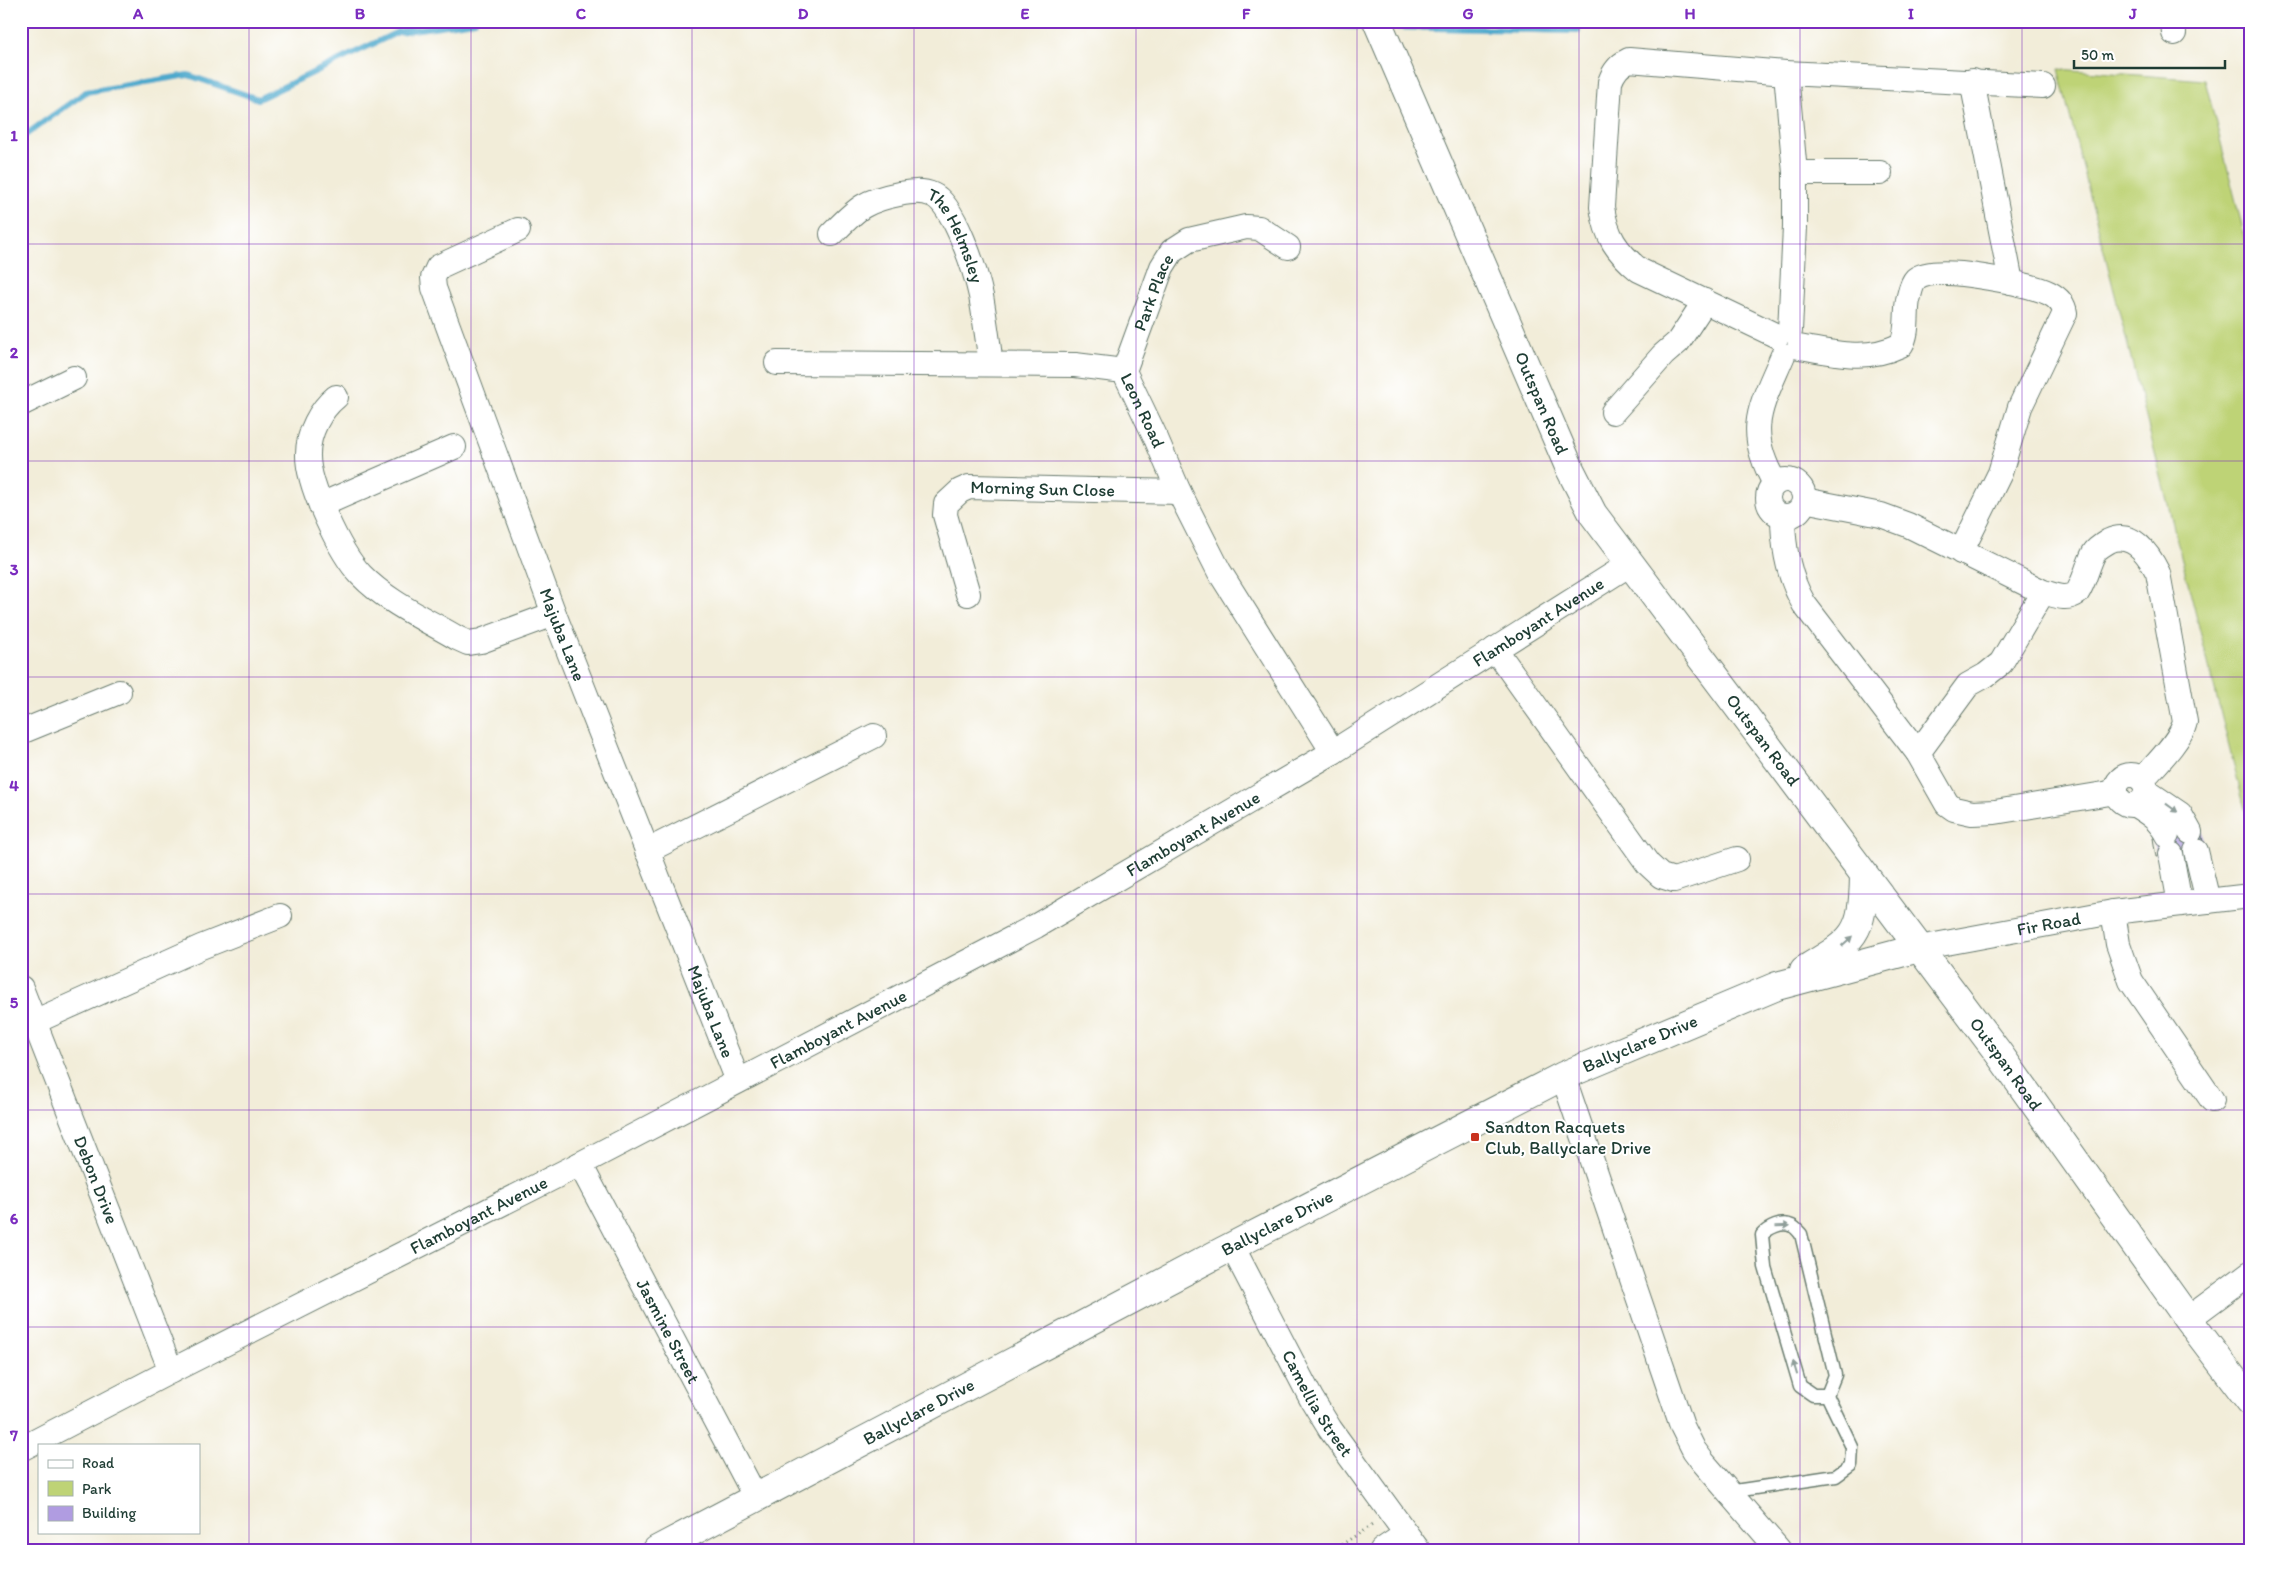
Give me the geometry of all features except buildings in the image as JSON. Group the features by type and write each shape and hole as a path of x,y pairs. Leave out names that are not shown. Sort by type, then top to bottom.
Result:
{"street":[{"name":"Outspan Road","path":"1377,21 1581,493 1593,514 1997,1051 2188,1319 2250,1401"},
{"path":"1961,552 2000,473 2020,407 2065,313 2064,306 2057,297 2010,282 1956,274 1925,274 1912,285 1905,316 1906,334 1901,345 1888,352 1870,356 1826,352 1787,342 1639,270 1623,257 1610,238 1604,223 1602,207 1610,82 1615,70 1629,60 1786,73 2043,86"},
{"path":"1775,483 1766,467 1758,444 1758,414 1787,342 1795,226 1795,173 1786,73"},
{"path":"1972,81 2010,282"},
{"path":"1795,173 1880,173"},
{"name":"The Helmsley","path":"832,234 856,210 876,198 917,191 933,194 951,212 981,294 991,364"},
{"name":"Park Place","path":"1124,371 1162,267 1172,251 1189,240 1246,227 1259,228 1288,247"},
{"name":"Majuba Lane","path":"518,230 438,267 433,278 434,288 554,614 738,1081"},
{"path":"1613,412 1663,355 1678,342 1705,302"},
{"name":"Leon Road","path":"777,363 1075,365 1124,371 1179,492 1219,571 1333,752"},
{"path":"21,404 74,378"},
{"path":"336,397 317,420 308,453 312,475 321,504 348,560 362,576 382,593 457,638 468,642 481,641 554,614"},
{"path":"321,504 454,447"},
{"path":"1788,480 1795,482 1800,487 1804,500 1797,512 1783,516 1777,513 1768,502 1770,488 1775,483 1788,480"},
{"name":"Morning Sun Close","path":"968,594 945,515 946,504 960,491 969,487 1179,492"},
{"path":"1804,500 1881,515 1908,525 2043,592 2062,598 2071,597 2077,593 2095,551 2107,542 2116,539 2135,542 2148,554 2158,573 2185,722 2141,792"},
{"path":"1783,516 1786,548 1795,590 1918,753 1947,804 1962,812 1972,814 1995,812 2116,792 2117,783 2124,776 2134,775 2154,816 2179,846 2208,900"},
{"name":"Flamboyant Avenue","path":"21,1449 580,1164 1036,926 1333,752 1630,564"},
{"path":"1918,753 1958,696 1968,685 1986,675 2000,662 2043,592"},
{"path":"1495,649 1648,864 1661,876 1674,880 1737,859"},
{"path":"21,732 118,692"},
{"path":"647,851 874,736"},
{"path":"2179,846 2180,904"},
{"path":"1777,986 1831,954 1852,938 1858,927 1864,906 1864,876"},
{"name":"Fir Road","path":"1919,948 2113,912 2208,900 2248,898"},
{"path":"2113,912 2118,944 2131,981 2212,1100"},
{"path":"34,1022 201,948 280,916"},
{"name":"Ballyclare Drive","path":"657,1550 1232,1246 1563,1076 1777,986 1919,948"},
{"name":"Debon Drive","path":"21,988 171,1371"},
{"path":"1563,1076 1682,1426 1694,1450 1779,1550"},
{"name":"Jasmine Street","path":"580,1164 756,1498"},
{"name":"Camellia Street","path":"1232,1246 1310,1398 1330,1430 1412,1542"},
{"path":"2188,1319 2250,1273"},
{"path":"1382,1550 1412,1542"}],"lane":[{"path":"1728,1492 1836,1476 1851,1465 1852,1447 1827,1396 1835,1375 1801,1234 1792,1226 1779,1225 1766,1230 1762,1235 1765,1267 1800,1386 1813,1395 1827,1396"}],"green space":[{"path":"2058,69 2205,80 2250,257 2250,829"}],"waterway":[{"path":"21,138 86,92 188,75 258,99 398,32 475,21"},
{"path":"1103,21 1372,27"},
{"path":"1387,27 1578,31"}],"place":[{"name":"Sandton Racquets Club, Ballyclare Drive","path":"1475,1137"}]}
